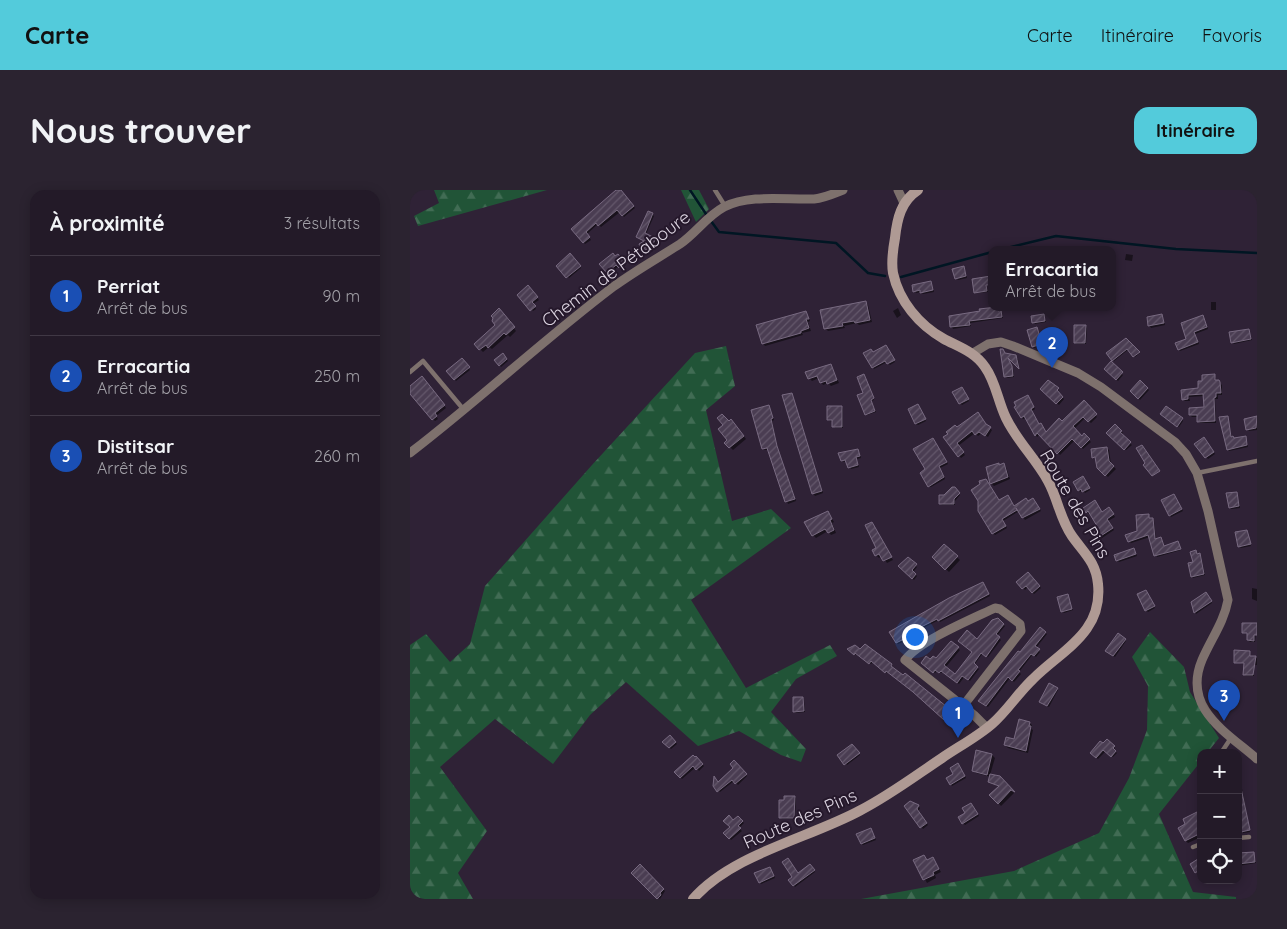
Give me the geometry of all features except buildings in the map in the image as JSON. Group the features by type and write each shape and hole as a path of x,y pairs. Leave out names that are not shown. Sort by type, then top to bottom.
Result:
{"street":[{"name":"Chemin de Pétaboure","path":"410,453 612,288 640,267 681,243 714,213 725,207 742,202 776,198 815,199 829,196 842,190"},
{"path":"898,190 904,203 918,190"},
{"name":"Route des Pins","path":"693,899 714,880 736,866 860,811 895,790 987,728 1005,711 1032,679 1079,640 1088,627 1095,610 1098,585 1091,559 1072,536 1061,518 1048,480 1015,436 986,368 973,353 927,328 908,307 899,291 893,273 892,258 896,222 904,203"},
{"path":"973,353 988,344 1002,342 1078,373 1101,386 1168,436 1186,454 1197,473 1228,600 1226,612 1202,661 1198,677 1198,692 1203,708 1212,722 1257,759"},
{"path":"963,706 1020,631 1020,624 1000,609 995,608 922,645 910,653 905,660 963,706 987,728"}],"lane":[{"path":"715,190 725,207"},
{"path":"410,372 423,361 464,410"},
{"path":"1197,473 1257,461"},
{"path":"1224,749 1232,737"},
{"path":"1242,838 1249,837"},
{"path":"1193,847 1197,846"}],"green space":[{"path":"434,190 547,190 418,226 414,216 439,203"},
{"path":"681,190 699,190 709,209 696,222"},
{"path":"726,346 735,386 706,410 732,521 771,509 791,528 691,600 746,688 830,645 837,656 796,679 771,712 806,749 801,762 781,755 739,731 698,746 626,682 590,715 553,764 495,719 440,767 487,831 458,873 473,899 412,899 410,896 410,645 426,634 450,662 470,644 485,586 592,465 695,353"},
{"path":"1150,632 1184,667 1190,692 1219,738 1210,749 1197,749 1197,766 1159,814 1193,892 1236,897 1236,899 861,899 1014,871 1099,833 1129,778 1147,730 1148,686 1132,657"}],"waterway":[{"path":"690,190 706,214"},
{"path":"711,221 719,232 836,243 868,273 885,276"},
{"path":"1015,246 1056,236 1176,249 1257,253"},
{"path":"901,277 988,253"}],"place":[{"name":"Erracartia","path":"1052,368"},
{"name":"Distitsar","path":"1224,721"},
{"name":"Perriat","path":"958,738"}]}
